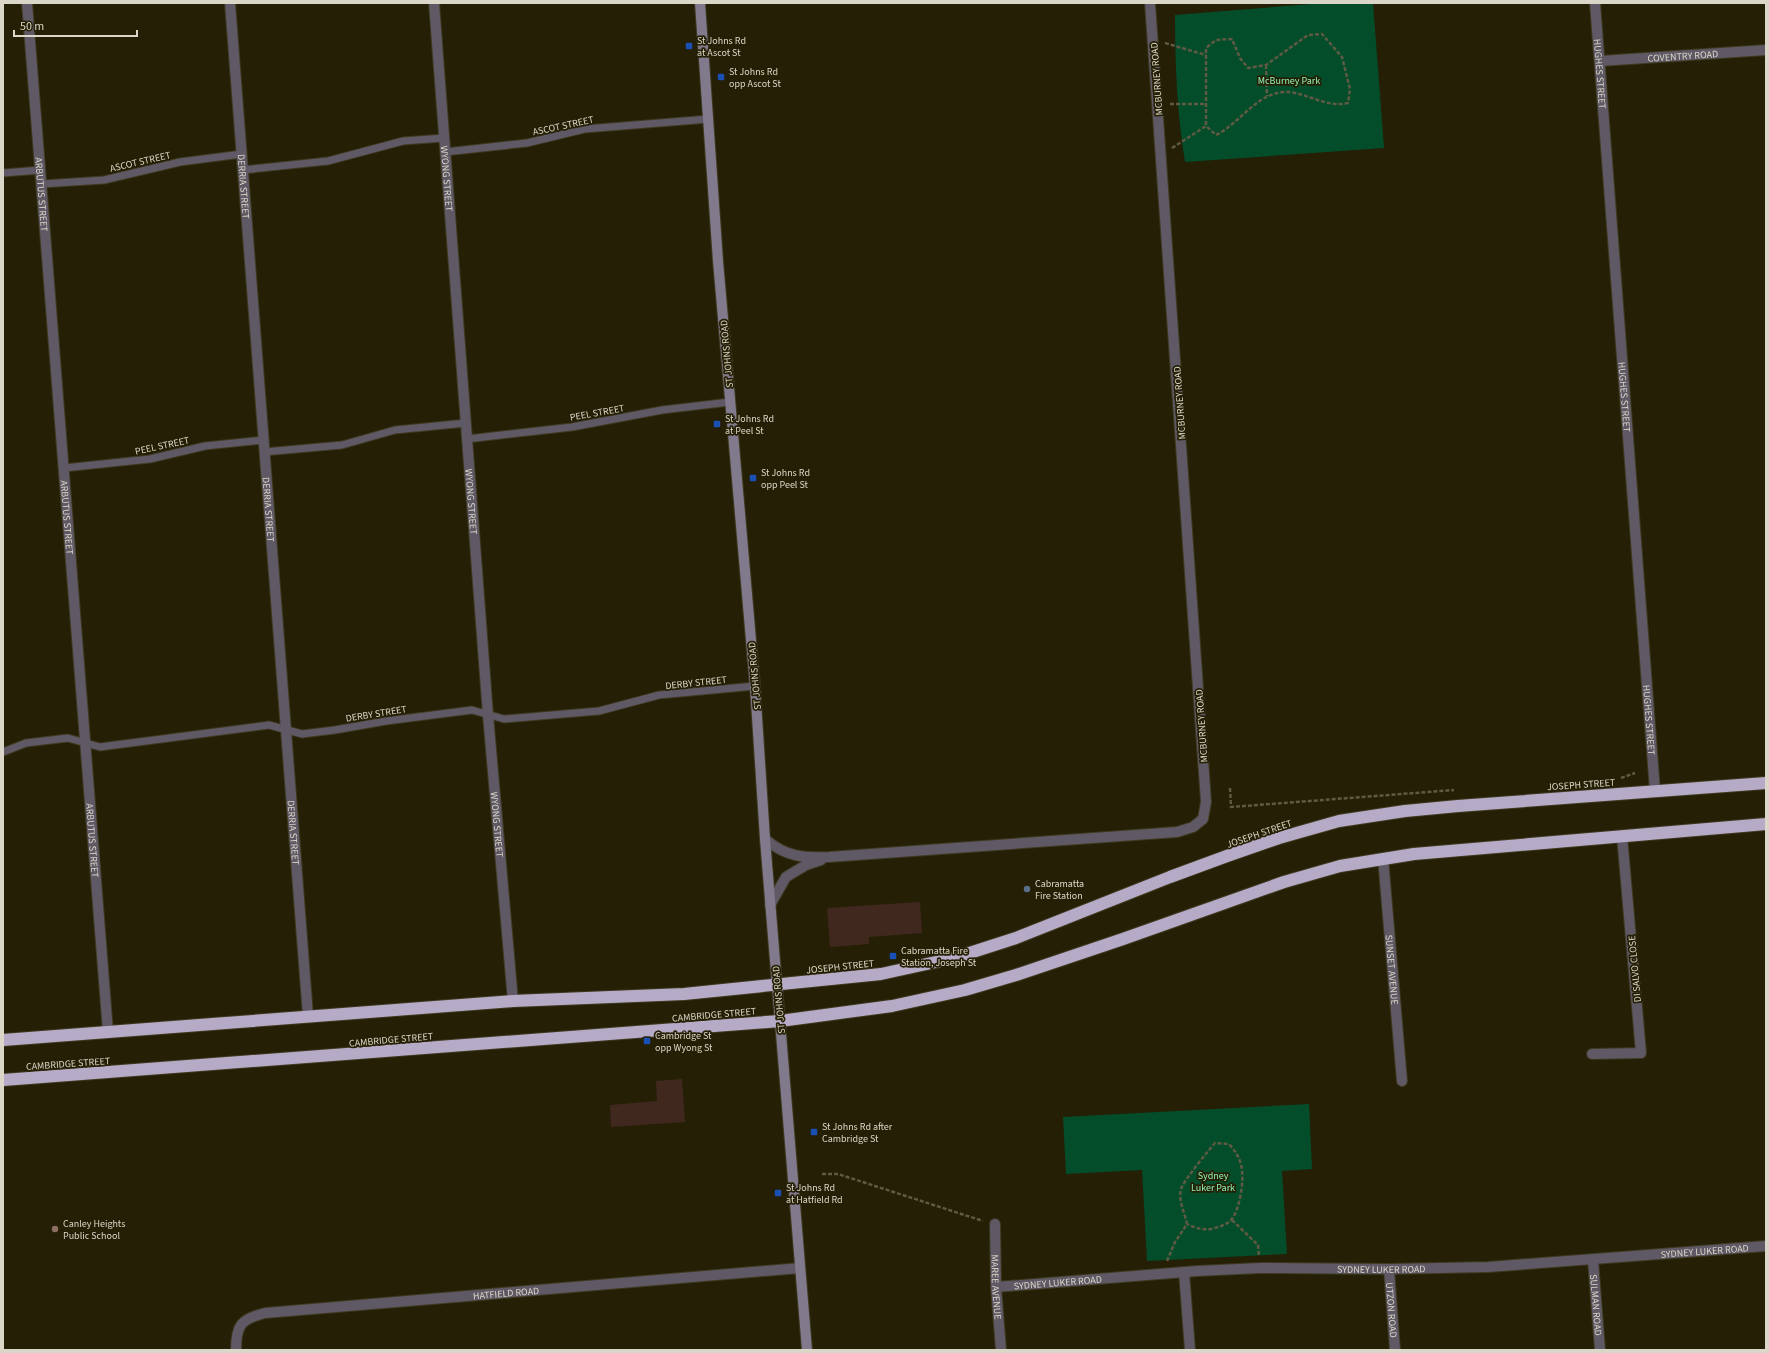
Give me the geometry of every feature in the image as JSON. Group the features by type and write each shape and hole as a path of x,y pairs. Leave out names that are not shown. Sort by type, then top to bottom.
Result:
{"highway":[{"name":"JOSEPH STREET","path":"777,985 881,974 954,958 1016,938 1227,856 1279,838 1339,821 1405,811 1458,806 1766,783"},
{"path":"780,1021 892,1006 965,990 1016,975 1284,882 1340,866 1383,858 1442,851 1766,824"},
{"path":"3,1040 513,1000 684,994 777,985"},
{"name":"CAMBRIDGE STREET","path":"3,1080 780,1021"}],"main road":[{"name":"ST JOHNS ROAD","path":"700,3 730,402 755,686 770,905 807,1350"}],"street":[{"name":"ARBUTUS STREET","path":"27,3 108,1032"},
{"name":"DERRIA STREET","path":"230,3 308,1016"},
{"name":"WYONG STREET","path":"434,3 488,715 513,1000"},
{"name":"MCBURNEY ROAD","path":"829,857 1177,832 1193,827 1203,819 1206,802 1150,3"},
{"name":"HUGHES STREET","path":"1595,3 1655,791"},
{"name":"COVENTRY ROAD","path":"1600,61 1766,50"},
{"name":"DI SALVO CLOSE","path":"1592,1054 1641,1052 1622,836"},
{"path":"765,839 777,849 802,858 829,857"},
{"path":"770,905 786,877 806,865 829,857"},
{"name":"SUNSET AVENUE","path":"1383,858 1402,1081"},
{"name":"MAREE AVENUE","path":"995,1224 996,1287 1001,1350"},
{"name":"SYDNEY LUKER ROAD","path":"996,1287 1184,1272 1260,1268 1389,1269 1488,1267 1766,1246"},
{"name":"SULMAN ROAD","path":"1593,1260 1600,1350"},
{"name":"HATFIELD ROAD","path":"236,1350 236,1336 240,1326 249,1317 265,1313 800,1268"},
{"name":"UTZON ROAD","path":"1389,1269 1395,1350"},
{"path":"1184,1272 1190,1350"}],"lane":[{"name":"ASCOT STREET","path":"445,152 527,143 585,129 709,119"},
{"path":"243,170 328,161 403,141 444,138"},
{"name":"ASCOT STREET","path":"42,184 104,180 180,162 242,154"},
{"path":"3,173 41,170"},
{"name":"PEEL STREET","path":"467,440 572,427 662,410 730,402"},
{"path":"264,452 342,445 395,430 466,423"},
{"name":"PEEL STREET","path":"64,468 150,459 205,446 263,440"},
{"name":"DERBY STREET","path":"3,752 26,743 68,738 100,747 270,725 302,734 472,710 504,719 599,711 659,695 755,686"}],"path":[{"path":"1322,34 1342,57 1350,89 1348,103 1337,106 1288,92 1267,96 1247,110 1228,129 1216,135 1206,126 1206,48 1216,40 1232,39 1240,58 1248,68 1266,65 1308,35 1322,34"},
{"path":"1153,39 1206,55"},
{"path":"1266,65 1267,96"},
{"path":"1158,105 1206,104"},
{"path":"1161,154 1182,143 1206,126"},
{"path":"1615,779 1623,778 1635,773"},
{"path":"1230,788 1231,807 1458,790"},
{"path":"1165,1274 1167,1260 1172,1248 1187,1224 1182,1204 1181,1189 1204,1155 1215,1143 1229,1144 1238,1154 1242,1167 1242,1187 1232,1220 1221,1227 1207,1229 1194,1228 1187,1224"},
{"path":"822,1174 838,1174 995,1224"},
{"path":"1232,1220 1258,1246 1260,1268"}],"green space":[{"name":"McBurney Park","path":"1324,3 1373,3 1384,148 1185,162 1177,89 1175,15"},
{"name":"Sydney Luker Park","path":"1309,1104 1312,1169 1282,1171 1287,1254 1147,1261 1142,1170 1066,1174 1063,1117"}],"building":[{"path":"920,902 922,933 869,937 869,944 830,947 827,908"},
{"path":"682,1079 685,1122 611,1127 610,1105 657,1101 656,1081"}],"place":[{"name":"St Johns Rd at Ascot St","path":"689,46"},
{"name":"St Johns Rd opp Ascot St","path":"721,77"},
{"name":"St Johns Rd at Peel St","path":"717,424"},
{"name":"St Johns Rd opp Peel St","path":"753,478"},
{"name":"Cabramatta Fire Station","path":"1027,889"},
{"name":"Cabramatta Fire Station, Joseph St","path":"893,956"},
{"name":"Cambridge St opp Wyong St","path":"647,1041"},
{"name":"St Johns Rd after Cambridge St","path":"814,1132"},
{"name":"St Johns Rd at Hatfield Rd","path":"778,1193"},
{"name":"Canley Heights Public School","path":"55,1229"}]}
